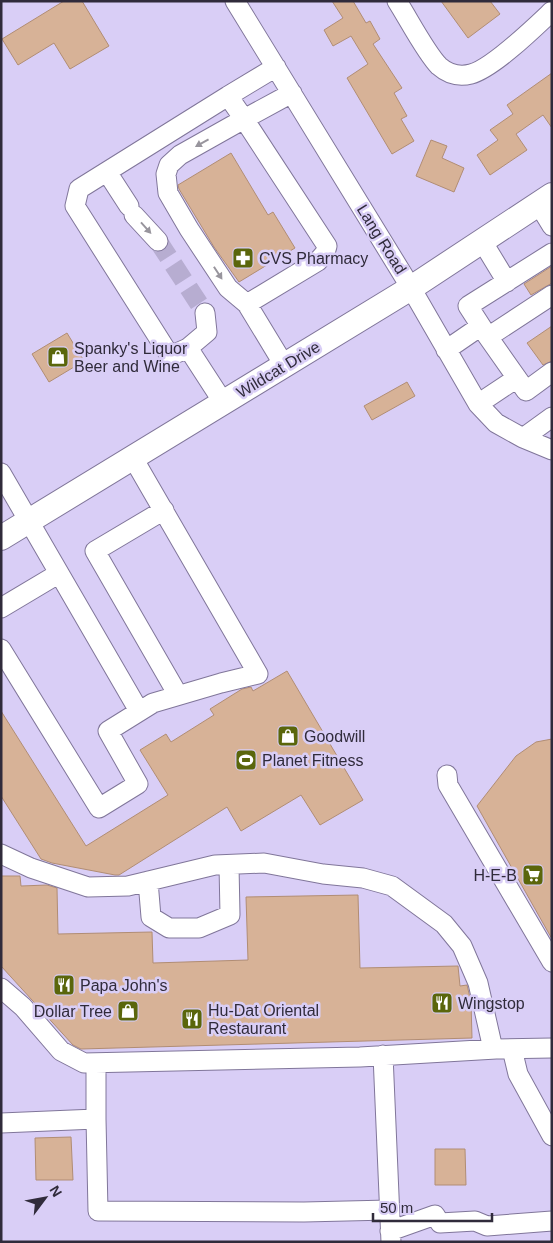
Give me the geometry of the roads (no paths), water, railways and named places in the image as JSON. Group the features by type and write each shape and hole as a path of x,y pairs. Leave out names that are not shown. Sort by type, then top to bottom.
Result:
{"main road":[{"name":"Wildcat Drive","path":"1,538 412,288 545,199"}],"street":[{"name":"Lang Road","path":"235,1 412,288 478,404 496,423 523,438 552,450"},
{"path":"397,1 439,65 452,74 461,76 472,74 482,69 525,36 552,11"},
{"path":"205,313 207,332 188,348 170,356 75,206 79,189 276,67"},
{"path":"284,365 247,304 228,288 189,229 168,193 166,174 170,165 180,155 292,93"},
{"path":"228,96 327,246 325,253 318,261 247,304"},
{"path":"107,172 131,211 158,241"},
{"path":"545,199 552,226"},
{"path":"482,241 507,282"},
{"path":"552,253 468,306 526,391 552,372"},
{"path":"446,350 552,295"},
{"path":"188,348 223,402"},
{"path":"478,404 517,378"},
{"path":"523,438 552,417"},
{"path":"1,649 99,808 138,784 108,731 153,702 258,674 132,458"},
{"path":"1,473 139,712"},
{"path":"164,510 96,552 178,695"},
{"path":"1,608 58,574"},
{"path":"447,775 448,785 552,962"},
{"path":"1,854 30,868 88,887 128,886 214,866 264,863 323,874 363,878 392,886 444,924 462,946 503,1049 552,1136"},
{"path":"148,881 152,917 169,928 199,928 230,915 229,865"},
{"path":"1,988 23,1007 62,1051 84,1063 383,1055 552,1048"},
{"path":"383,1055 390,1236 435,1215 440,1223 475,1221 487,1226 552,1221"},
{"path":"96,1063 98,1211 304,1212 389,1210"},
{"path":"1,1123 96,1119"}],"tunnel":[{"path":"158,241 205,313"}],"place":[{"name":"CVS Pharmacy","path":"243,258"},
{"name":"Spanky's Liquor Beer and Wine","path":"58,357"},
{"name":"Goodwill","path":"288,736"},
{"name":"Planet Fitness","path":"246,760"},
{"name":"H-E-B","path":"533,875"},
{"name":"Papa John's","path":"64,985"},
{"name":"Wingstop","path":"442,1003"},
{"name":"Dollar Tree","path":"128,1011"},
{"name":"Hu-Dat Oriental Restaurant","path":"192,1019"}]}
